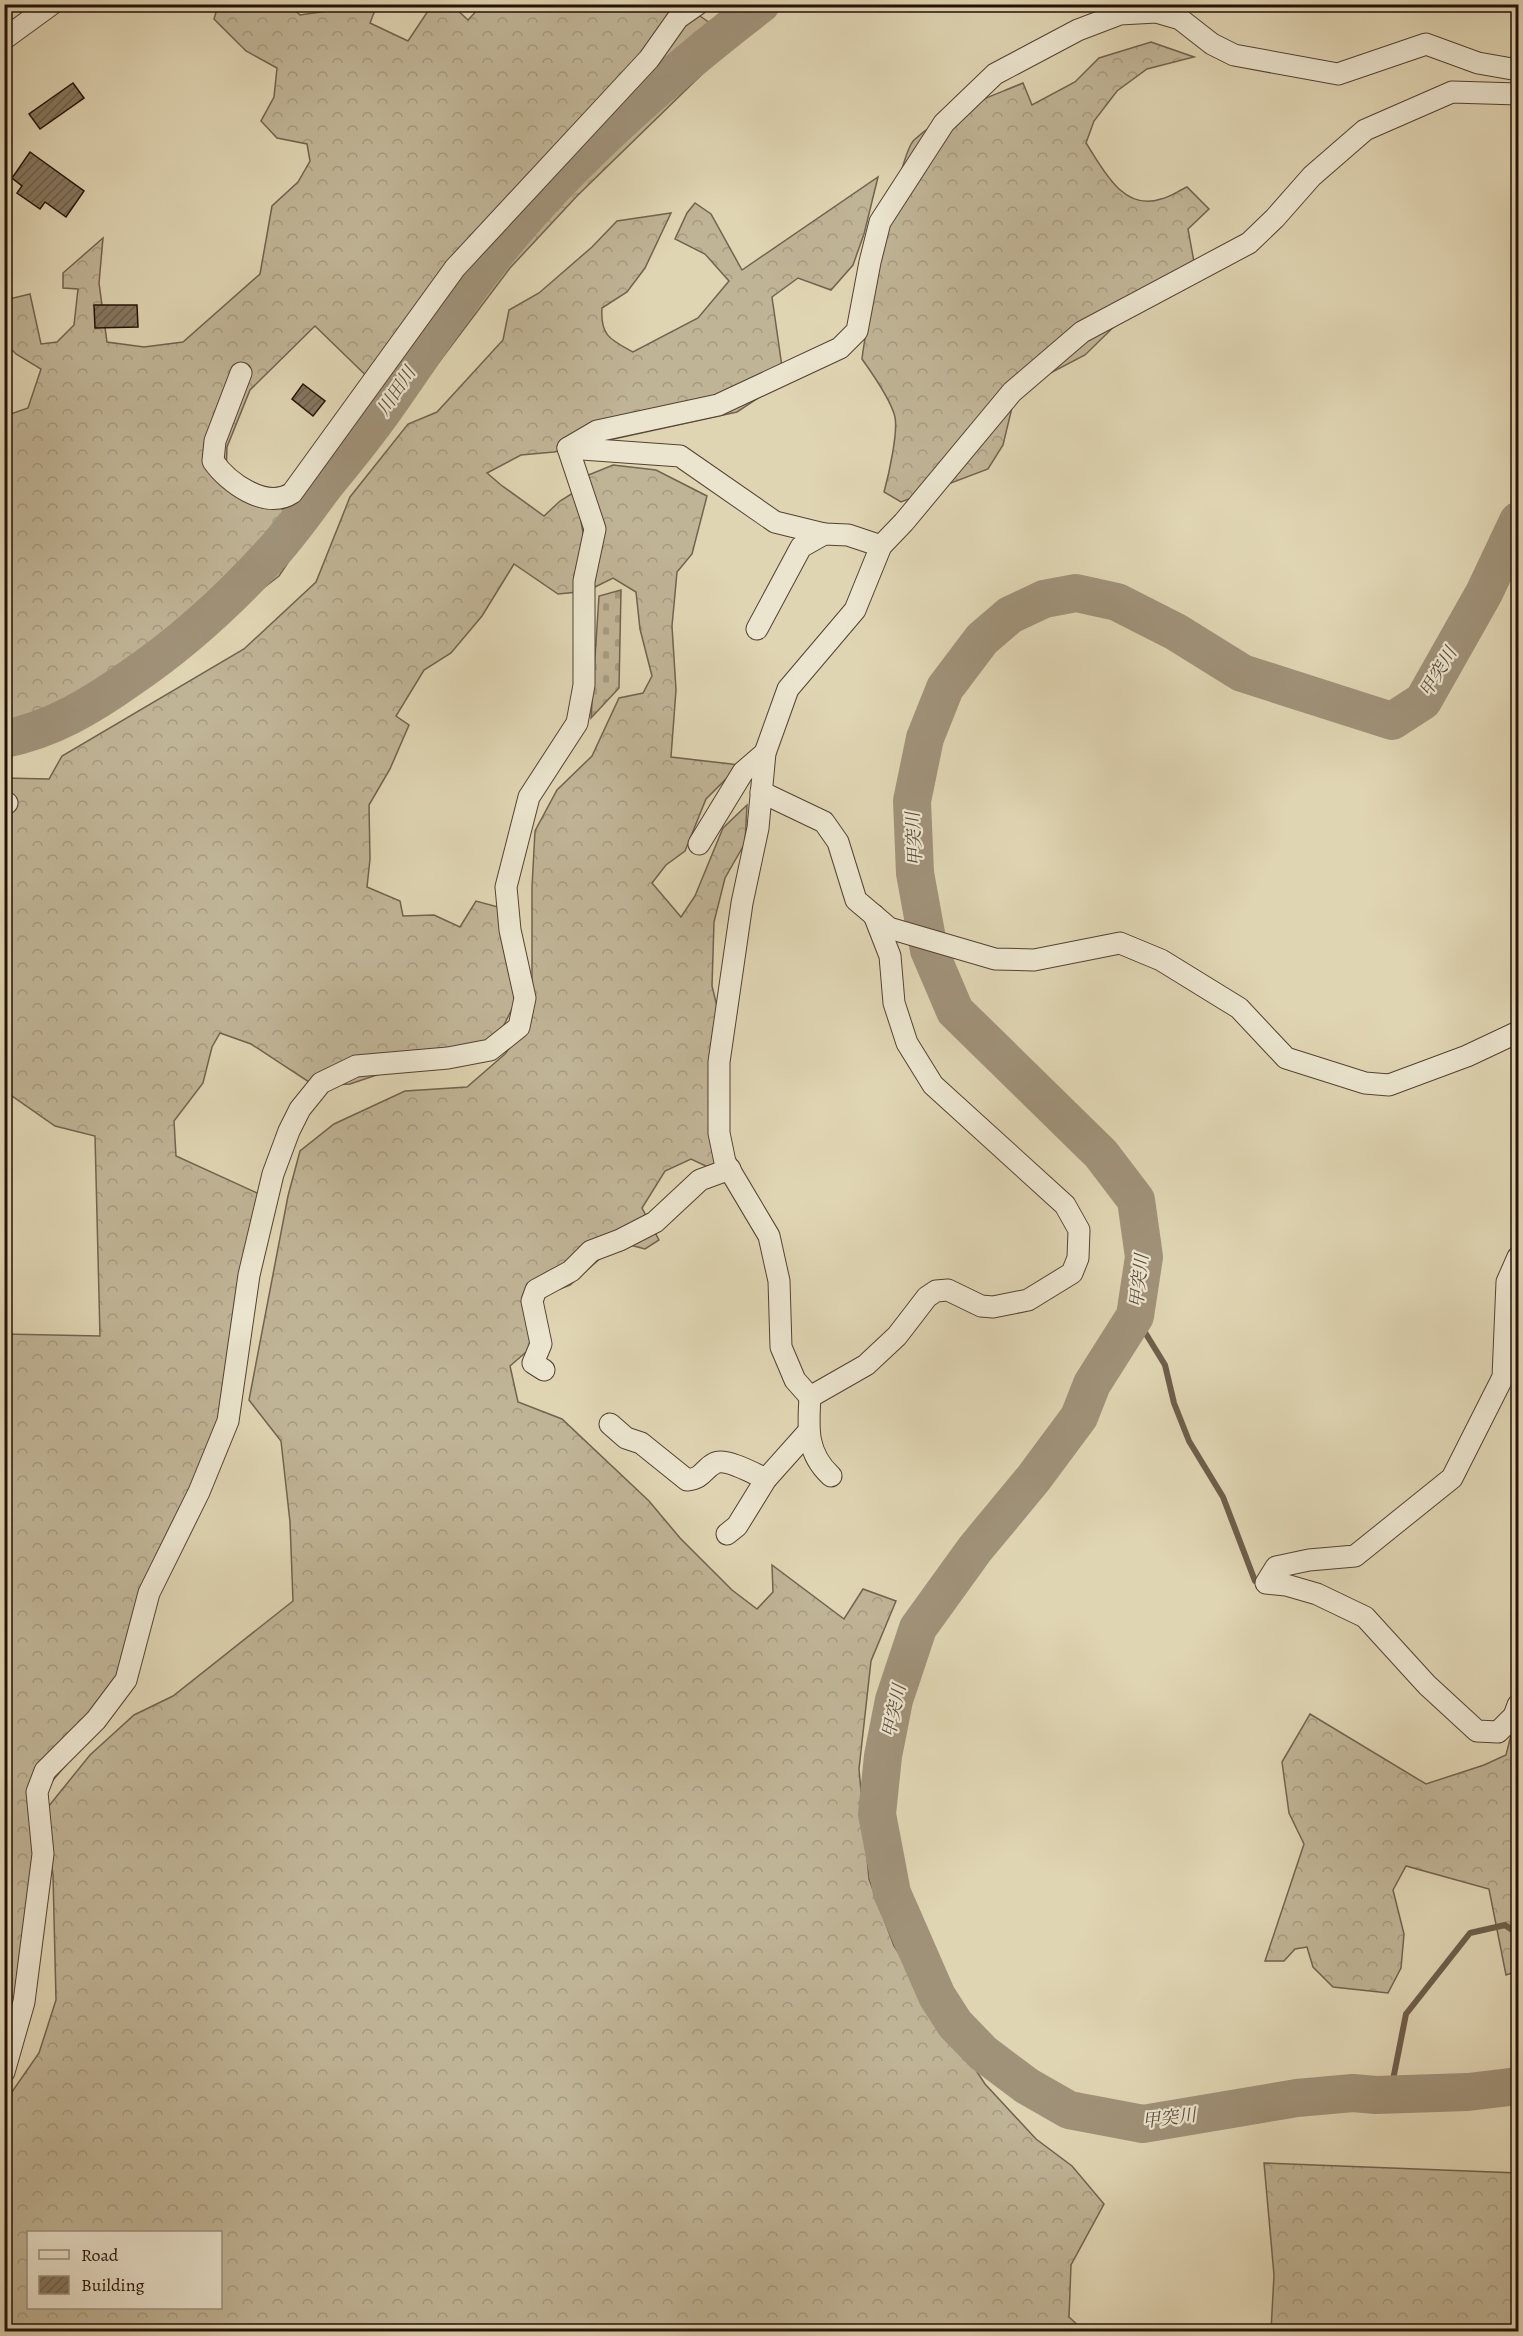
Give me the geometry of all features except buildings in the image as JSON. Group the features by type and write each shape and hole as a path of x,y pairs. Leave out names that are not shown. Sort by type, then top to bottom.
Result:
{"street":[{"path":"4,39 52,4"},
{"path":"241,373 215,441 213,461 223,476 259,497 283,499 292,493 455,268 649,59 678,18 698,4"},
{"path":"567,448 597,431 718,405 840,348 857,331 880,222 944,123 995,74 1078,30 1120,14 1156,12 1180,19 1212,44 1234,56 1338,74 1426,44 1478,63 1518,70"},
{"path":"831,1476 822,1468 815,1455 808,1432 810,1396 795,1380 781,1347 778,1281 769,1236 726,1161 719,1133 719,1062 742,903 758,828 765,753 789,689 855,610 881,546 904,522 1012,393 1082,332 1249,243 1275,218 1312,176 1365,129 1452,92 1518,94"},
{"path":"567,448 680,456 776,522 824,534 848,535 881,546"},
{"path":"4,2072 24,2002 43,1854 37,1792 45,1771 96,1720 126,1680 149,1593 199,1492 228,1421 249,1275 273,1174 289,1131 300,1109 321,1083 356,1066 448,1058 490,1050 519,1027 525,998 510,930 506,887 529,797 577,723 584,685 584,581 595,529 567,448"},
{"path":"757,630 801,547 824,534"},
{"path":"699,844 743,772 765,753"},
{"path":"761,792 824,822 838,842 856,900 881,921 995,959 1034,960 1120,943 1161,960 1239,1008 1286,1058 1365,1083 1389,1085 1467,1056 1518,1032"},
{"path":"810,1396 866,1365 897,1336 927,1297 936,1291 948,1290 981,1306 993,1307 1028,1300 1072,1273 1078,1258 1080,1230 1065,1205 933,1085 907,1043 894,1004 890,956 881,921"},
{"path":"544,1370 533,1363 541,1344 532,1301 536,1290 571,1271 591,1251 620,1240 655,1222 700,1180 730,1169"},
{"path":"1518,1257 1507,1282 1503,1377 1452,1478 1355,1556 1309,1560 1276,1567 1266,1583 1286,1585 1317,1594 1365,1617 1427,1685 1477,1731 1498,1732 1514,1716 1518,1705"},
{"path":"610,1424 626,1438 641,1443 687,1480 698,1479 715,1463 725,1461 766,1479"},
{"path":"727,1534 737,1526 766,1479 808,1432"}],"green space":[{"path":"218,5 290,5 300,15 327,11 335,5 377,5 370,23 408,41 432,5 452,5 468,20 482,5 684,5 736,41 577,196 510,268 418,390 380,389 315,326 250,390 227,447 226,475 312,527 279,576 239,607 126,666 48,739 25,751 5,754 4,512 8,511 4,495 5,416 28,408 41,369 16,354 5,343 5,300 30,294 41,344 57,342 74,325 78,289 63,288 63,273 103,238 99,283 107,342 144,347 183,342 260,274 272,206 298,182 310,161 307,144 277,138 261,121 274,97 277,68 246,51 214,19"},
{"path":"1151,42 1194,57 1147,69 1117,91 1094,121 1086,143 1107,176 1125,194 1148,201 1164,198 1187,187 1209,209 1188,229 1196,273 1132,309 1085,355 1016,391 1003,445 988,469 901,502 884,492 894,443 895,417 876,379 862,359 892,208 900,176 914,140 952,114 1023,83 1032,105 1075,82 1099,58"},
{"path":"878,177 864,234 853,265 831,290 798,278 772,297 784,381 737,412 554,452 521,455 487,473 544,516 560,501 576,491 584,539 578,592 558,594 514,564 482,616 451,653 424,670 396,716 409,725 390,769 369,805 370,859 367,887 400,901 403,916 434,915 460,927 476,901 513,911 514,1005 501,1031 482,1047 433,1056 350,1084 315,1086 251,1044 220,1033 212,1047 203,1083 174,1121 176,1156 268,1198 228,1425 103,1721 43,1792 34,1968 5,2032 4,1334 100,1336 95,1136 55,1126 5,1091 5,778 49,779 62,756 244,649 316,582 350,497 408,424 437,412 503,340 509,310 539,293 592,247 617,221 671,213 645,268 627,292 602,308 603,325 608,336 633,352 698,318 729,281 705,254 675,239 687,213 695,203 711,214 742,270"},
{"path":"613,465 656,470 707,496 692,554 677,572 672,626 676,690 671,757 740,765 706,799 685,851 666,865 652,883 681,917 695,896 723,828 747,805 745,843 725,878 714,922 712,986 728,1051 723,1174 691,1159 665,1171 642,1208 659,1240 645,1249 626,1244 603,1256 570,1285 534,1299 532,1347 510,1366 518,1402 562,1419 649,1501 680,1538 732,1590 757,1609 773,1592 772,1565 844,1619 863,1589 896,1601 871,1661 859,1769 869,1879 894,1946 985,2084 1036,2139 1072,2166 1104,2204 1071,2265 1069,2317 1084,2331 5,2332 5,2102 39,2053 56,2000 53,1875 47,1834 48,1807 90,1755 134,1715 173,1696 293,1601 290,1522 281,1441 249,1400 288,1196 300,1151 334,1124 405,1091 467,1087 505,1054 532,1017 532,887 535,831 557,790 592,756 619,698 643,693 652,676 640,629 636,592 613,578 589,590 586,476"},
{"path":"621,590 619,688 591,718 599,596"},
{"path":"1310,1714 1426,1784 1484,1765 1506,1755 1511,1735 1518,1733 1518,1971 1506,1975 1489,1889 1406,1866 1393,1890 1404,1934 1401,1968 1388,1993 1333,1987 1313,1967 1307,1947 1295,1949 1284,1961 1265,1961 1304,1844 1289,1813 1282,1762"},
{"path":"1264,2163 1518,2173 1518,2331 1271,2331 1274,2275"}],"waterway":[{"name":"川田川","path":"4,739 38,730 70,716 100,698 167,651 238,589 278,546 357,446 475,280 537,205 597,143 661,85 761,4"},
{"name":"甲突川","path":"1518,521 1484,593 1423,701 1392,721 1242,673 1176,632 1117,602 1076,593 1044,599 1010,615 982,639 945,688 925,738 912,801 915,873 929,950 955,1011 1101,1154 1136,1200 1144,1257 1135,1316 1092,1384 1079,1417 1033,1479 975,1549 918,1628 894,1700 883,1756 877,1814 892,1893 937,1996 955,2024 983,2053 1027,2086 1069,2110 1143,2124 1297,2098 1353,2093 1376,2095 1468,2092 1518,2086"},
{"path":"1135,1316 1165,1365 1174,1403 1189,1441 1223,1497 1255,1581"},
{"path":"1390,2095 1406,2014 1470,1933 1505,1925 1518,1934"}]}
